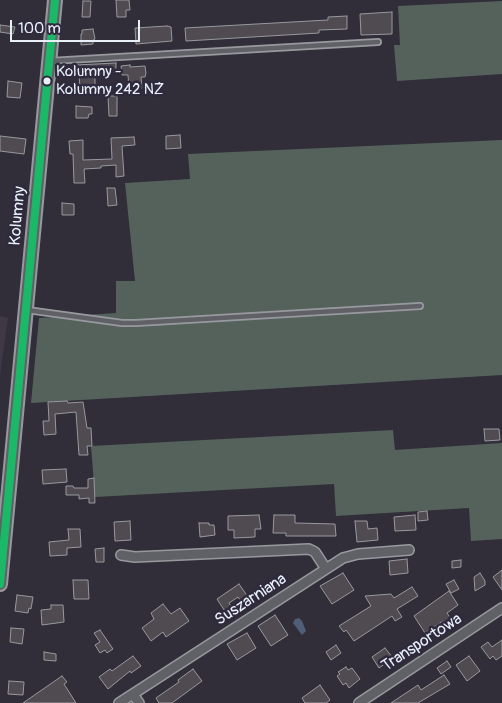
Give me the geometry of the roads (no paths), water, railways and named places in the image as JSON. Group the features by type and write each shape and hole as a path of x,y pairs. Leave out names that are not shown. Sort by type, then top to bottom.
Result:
{"street":[{"name":"Kolumny","path":"0,578 55,0"},
{"path":"121,555 135,557 309,549 315,552 326,569"},
{"name":"Suszarniana","path":"120,703 343,558 358,554 409,550"},
{"name":"Transportowa","path":"359,703 502,608"},
{"path":"133,694 139,703"}],"lane":[{"path":"49,61 378,42"},
{"path":"26,309 122,323 420,306"}],"water":[{"path":"299,618 306,631 302,635 293,623 295,619"}],"place":[{"name":"Kolumny - Kolumny 242 NŻ","path":"47,81"}]}
